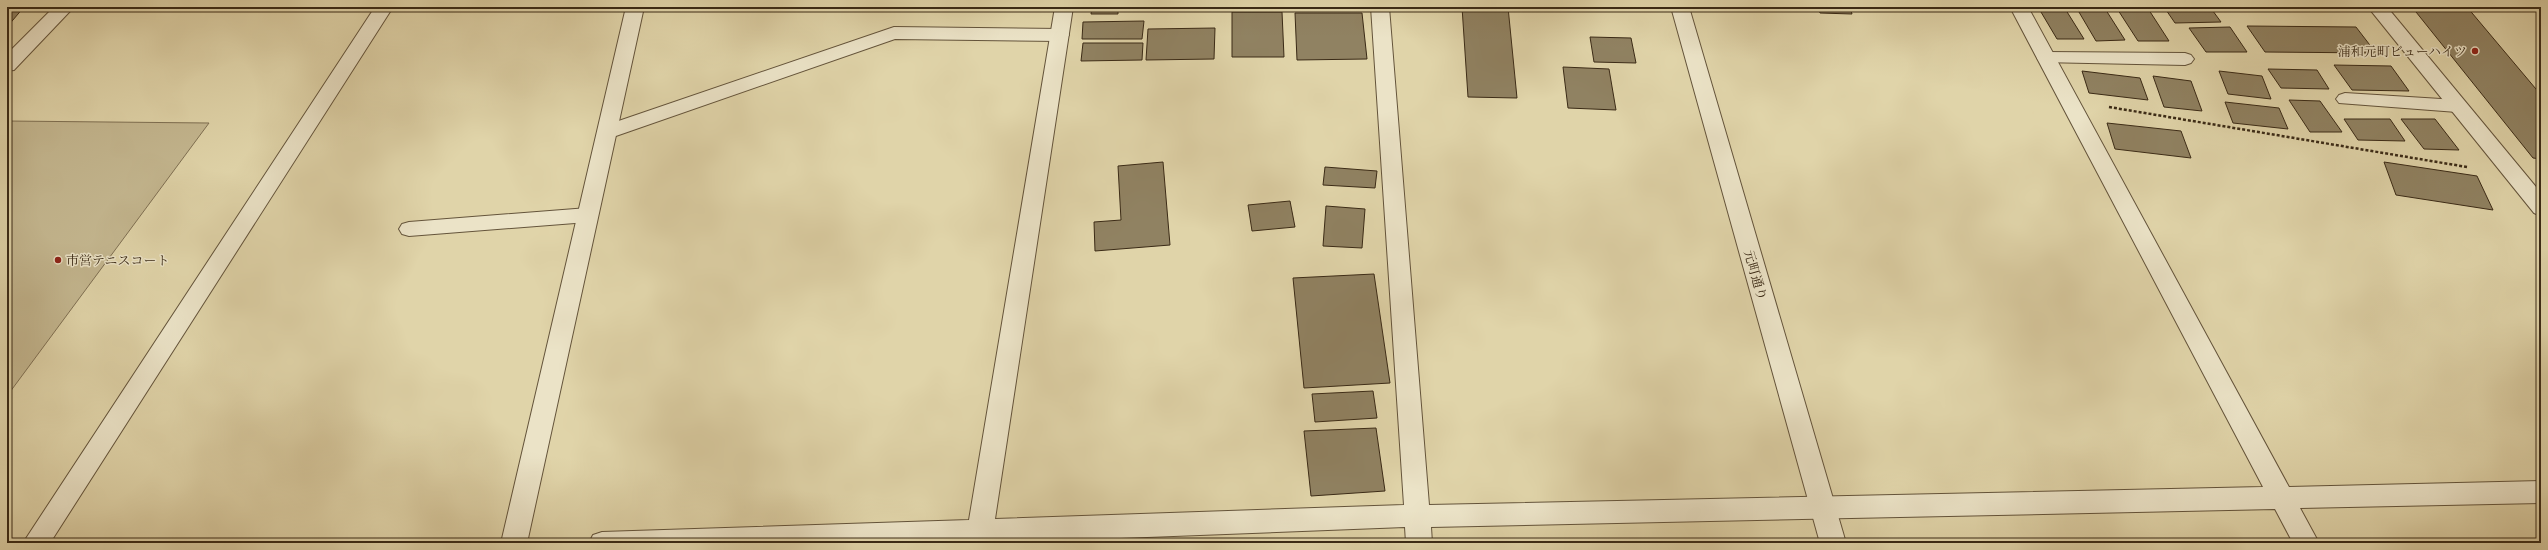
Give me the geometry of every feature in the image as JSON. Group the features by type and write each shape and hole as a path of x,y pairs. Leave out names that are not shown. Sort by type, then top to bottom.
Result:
{"street":[{"path":"7,65 65,7"},
{"path":"36,543 384,7"},
{"path":"514,543 635,7"},
{"path":"979,536 1064,7"},
{"path":"1380,7 1419,543"},
{"name":"元町通り","path":"1680,7 1833,543"},
{"path":"2019,7 2306,543"},
{"path":"2377,7 2541,208"},
{"path":"602,543 979,536 1417,516 2541,492"}],"lane":[{"path":"607,132 894,33 1060,35"},
{"path":"2046,58 2185,59"},
{"path":"2345,99 2457,106"},
{"path":"409,229 588,215"}],"path":[{"path":"2069,101 2514,175"}],"shaded area":[{"name":"市営テニスコート","path":"7,121 209,123 7,396"}],"building":[{"path":"24,7 7,27 7,8"},
{"path":"1092,7 1118,7 1118,14 1091,14"},
{"path":"1143,7 1174,7 1143,9"},
{"path":"1462,7 1508,7 1517,98 1468,97"},
{"path":"1734,7 1850,7 1852,14 1820,13 1819,10 1735,9"},
{"path":"2038,7 2064,7 2084,39 2057,39"},
{"path":"2076,7 2104,7 2125,40 2096,41"},
{"path":"2116,7 2147,7 2169,41 2138,41"},
{"path":"2164,7 2210,7 2221,22 2175,23"},
{"name":"浦和元町ビューハイツ","path":"2412,7 2467,7 2541,95 2541,159 2533,158"},
{"path":"1232,12 1282,12 1284,57 1232,57"},
{"path":"1295,13 1362,13 1367,59 1297,60"},
{"path":"1144,21 1142,39 1082,39 1083,22"},
{"path":"2247,26 2356,27 2376,53 2265,52"},
{"path":"2230,27 2247,52 2206,52 2189,28"},
{"path":"1215,28 1214,59 1146,60 1148,29"},
{"path":"1590,37 1631,38 1636,63 1594,62"},
{"path":"1083,43 1143,43 1142,60 1081,61"},
{"path":"2334,65 2391,66 2409,91 2352,90"},
{"path":"1563,67 1609,69 1616,110 1568,108"},
{"path":"2268,69 2317,70 2329,89 2281,88"},
{"path":"2082,71 2140,78 2148,100 2089,93"},
{"path":"2219,71 2262,76 2271,99 2228,94"},
{"path":"2153,76 2191,81 2202,111 2164,107"},
{"path":"2289,100 2320,101 2342,132 2310,132"},
{"path":"2225,102 2279,108 2288,129 2233,123"},
{"path":"2344,119 2390,119 2405,141 2358,140"},
{"path":"2401,119 2435,119 2459,150 2424,149"},
{"path":"2107,123 2181,131 2191,158 2115,149"},
{"path":"1163,162 1170,245 1095,251 1094,222 1121,220 1118,166"},
{"path":"2384,162 2477,176 2493,210 2396,195"},
{"path":"1325,167 1377,171 1375,188 1323,185"},
{"path":"1290,201 1295,227 1252,231 1248,205"},
{"path":"1326,206 1365,209 1362,248 1323,246"},
{"path":"1374,274 1390,383 1304,388 1293,278"},
{"path":"1373,391 1377,418 1315,422 1312,394"},
{"path":"1376,428 1385,491 1311,496 1304,431"}],"place":[{"name":"浦和元町ビューハイツ","path":"2475,51"},
{"name":"市営テニスコート","path":"58,260"}]}
